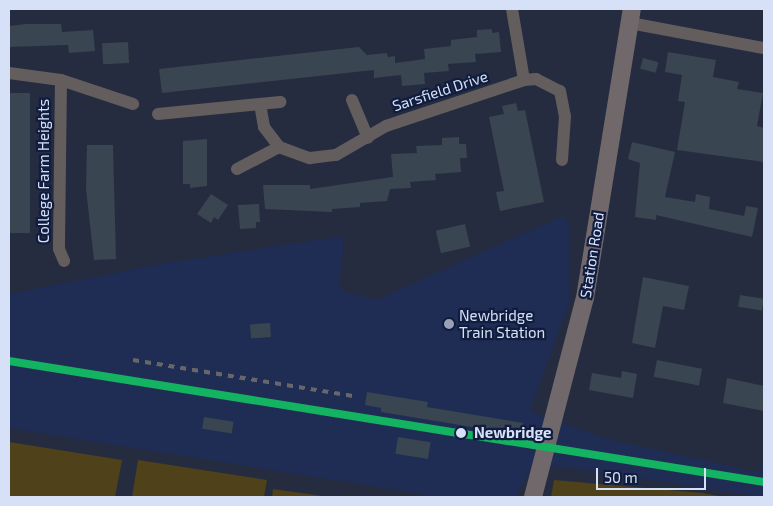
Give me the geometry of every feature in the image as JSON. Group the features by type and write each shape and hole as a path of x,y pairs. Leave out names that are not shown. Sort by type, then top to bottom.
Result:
{"main road":[{"name":"Station Road","path":"534,497 548,437 586,298 631,16"}],"street":[{"path":"512,9 524,80"},
{"path":"631,16 764,48"},
{"path":"9,73 61,80 133,104"},
{"name":"Sarsfield Drive","path":"279,147 310,158 336,155 386,126 524,80 536,79 560,91 565,116 562,160"},
{"name":"College Farm Heights","path":"61,80 59,249 64,260"},
{"path":"352,100 368,138"},
{"path":"158,114 280,102"},
{"path":"237,169 279,147 264,127 260,104"}],"shaded area":[{"path":"563,216 570,227 569,302 530,411 604,438 748,470 760,472 764,461 764,497 557,466 528,473 516,497 440,497 9,428 9,294 165,263 344,236 339,290 376,300"},
{"path":"9,442 122,460 115,497 9,497"},
{"path":"138,460 267,480 264,497 132,497"},
{"path":"554,480 702,493 724,497 551,497"},
{"path":"273,489 330,497 272,497"}],"building":[{"path":"61,24 62,32 93,30 95,51 69,53 68,45 9,47 9,26"},
{"path":"492,29 492,33 499,32 501,52 475,54 476,62 448,64 449,71 424,73 425,84 402,86 401,75 374,78 374,70 162,93 159,69 359,47 367,55 387,53 388,57 395,56 395,63 425,59 424,49 451,46 451,40 477,37 477,30"},
{"path":"128,42 129,63 103,64 102,43"},
{"path":"668,52 716,60 713,77 739,82 737,89 763,93 757,126 764,128 764,162 677,150 685,102 678,101 682,75 665,72"},
{"path":"643,58 658,62 656,73 640,69"},
{"path":"9,93 30,93 30,233 9,233"},
{"path":"516,103 518,111 525,110 544,202 500,211 496,192 504,191 489,117 504,114 502,106"},
{"path":"459,137 459,144 466,144 467,158 460,158 461,172 435,174 436,180 410,182 411,188 390,189 387,201 360,203 360,207 332,209 332,212 265,209 263,185 310,185 310,189 393,177 391,154 417,153 416,146 442,145 442,138"},
{"path":"207,139 207,186 190,188 190,184 183,184 183,141"},
{"path":"632,142 675,152 665,197 695,202 696,194 710,197 709,209 744,216 746,206 758,208 752,237 656,215 656,220 635,217 640,163 628,159"},
{"path":"87,145 113,145 116,259 94,260 86,189"},
{"path":"211,194 228,205 218,220 214,217 211,223 197,214"},
{"path":"259,204 260,222 256,222 256,228 240,229 238,205"},
{"path":"465,224 470,246 441,253 436,231"},
{"path":"643,277 689,286 684,310 663,306 655,348 632,343"},
{"path":"740,295 764,299 762,311 738,307"},
{"path":"270,323 271,337 251,338 250,324"},
{"path":"657,360 702,369 699,385 654,377"},
{"path":"622,371 637,374 633,398 589,390 592,373 621,378"},
{"path":"727,378 764,386 764,411 723,403"},
{"path":"367,392 428,402 427,407 523,423 521,435 381,412 381,408 365,405"},
{"path":"204,417 234,422 232,434 202,429"},
{"path":"398,437 431,442 428,459 395,454"}],"railway":[{"path":"133,360 353,396"}],"transit line":[{"path":"9,361 764,482"}],"place":[{"name":"Newbridge Train Station","path":"449,324"},
{"name":"Newbridge","path":"461,433"}]}
